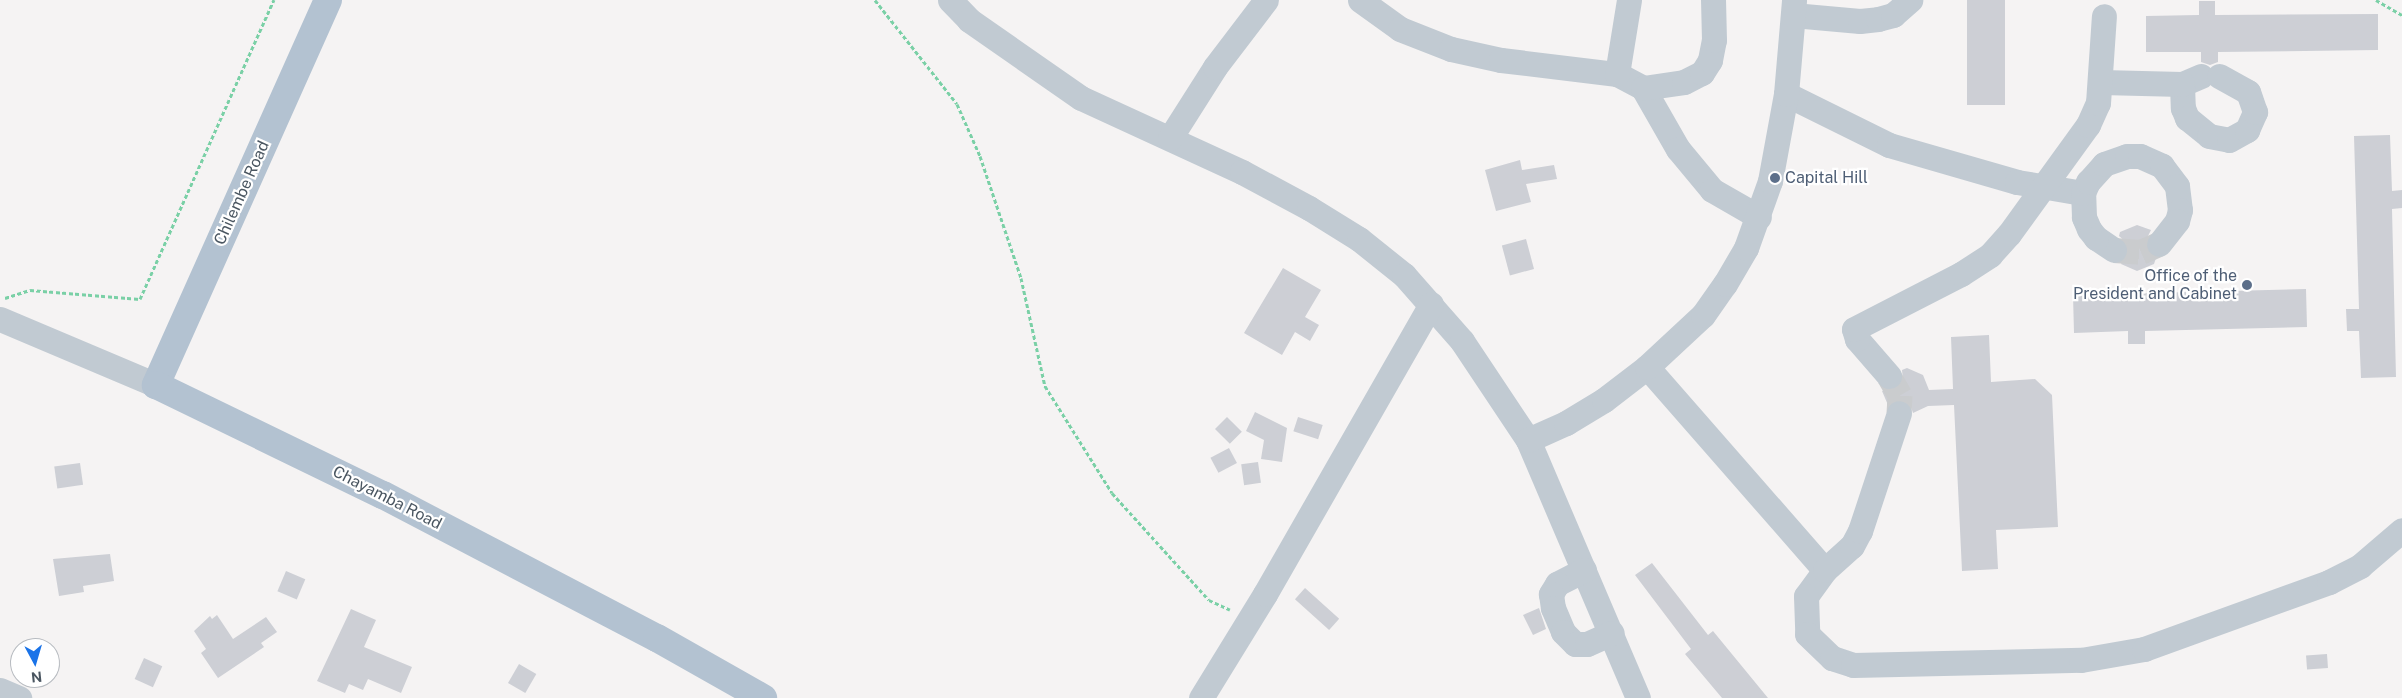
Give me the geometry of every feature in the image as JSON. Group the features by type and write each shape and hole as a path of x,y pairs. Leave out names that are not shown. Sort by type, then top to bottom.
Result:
{"main road":[{"name":"Chilembe Road","path":"156,386 328,0"},
{"name":"Chayamba Road","path":"156,386 383,495 657,638 763,698"}],"street":[{"path":"950,0 969,20 1081,98 1242,172 1359,239 1404,275 1462,341 1528,440 1612,633 1638,698"},
{"path":"1170,138 1214,67 1266,0"},
{"path":"1360,0 1400,29 1451,49 1501,60 1617,74 1643,88 1678,149 1693,169 1724,198 1759,217"},
{"path":"1617,74 1629,0"},
{"path":"1643,88 1684,82 1702,73 1710,60 1714,40 1713,0"},
{"path":"1528,440 1597,405 1647,367 1703,315 1742,255 1759,217 1772,173 1786,94 1793,8 1860,20 1878,19 1894,15 1910,0"},
{"path":"1889,376 1856,339 1854,329 1961,274 1990,255 2009,234 2088,126 2098,103 2101,82 2104,16"},
{"path":"2101,82 2200,78"},
{"path":"1786,94 1889,144 2041,188 2083,193"},
{"path":"2114,250 2096,238 2089,228 2084,217 2083,193 2095,172 2115,158 2140,156 2162,166 2177,186 2180,210 2172,232 2159,244"},
{"path":"1201,698 1249,619 1431,304"},
{"name":"Chayamba Road","path":"0,320 156,386"},
{"path":"1647,367 1826,570"},
{"path":"1899,413 1860,531 1852,546 1826,570 1806,596 1804,622 1806,634 1832,658 1852,665 1889,666 2082,660 2144,649 2329,582 2360,566 2402,530"},
{"path":"1584,570 1557,584 1551,594 1553,608 1564,632 1575,644 1587,644 1612,633"},
{"path":"0,690 19,698"}],"path":[{"path":"0,300 30,290 140,298 274,0"},
{"path":"875,0 957,104 976,147 1021,278 1045,386 1112,492 1129,512 1209,600 1249,619"},
{"path":"2376,0 2402,15"}],"building":[{"path":"1967,0 2005,0 2005,105 1967,105"},
{"path":"2199,1 2215,1 2215,15 2378,14 2378,50 2218,52 2218,62 2210,65 2201,62 2201,52 2146,52 2146,16 2199,15"},
{"path":"2390,135 2392,191 2402,190 2402,208 2392,209 2396,377 2361,378 2359,331 2347,331 2346,309 2359,309 2354,136"},
{"path":"1520,160 1522,170 1554,165 1557,179 1526,184 1531,202 1496,211 1485,170"},
{"path":"2137,225 2151,230 2145,242 2146,249 2156,258 2154,264 2137,271 2121,264 2128,250 2127,243 2119,236 2120,232"},
{"path":"1526,239 1534,269 1510,275 1502,245"},
{"path":"1283,268 1321,290 1305,317 1319,325 1310,341 1295,332 1282,355 1244,333"},
{"name":"Office of the President and Cabinet","path":"2306,289 2307,327 2145,331 2145,344 2128,344 2128,331 2074,333 2073,295"},
{"path":"1989,335 1991,382 2035,379 2052,395 2058,527 1996,530 1998,569 1962,571 1954,405 1928,406 1913,413 1910,404 1903,399 1896,399 1888,405 1882,391 1899,387 1903,380 1902,370 1907,368 1923,375 1929,390 1953,389 1951,337"},
{"path":"1255,412 1287,428 1282,462 1261,459 1264,440 1246,431"},
{"path":"1227,417 1242,432 1230,444 1215,429"},
{"path":"1298,417 1323,425 1318,439 1293,431"},
{"path":"1229,448 1237,463 1218,473 1210,458"},
{"path":"1258,462 1261,483 1244,485 1241,464"},
{"path":"80,463 83,485 57,488 54,467"},
{"path":"110,554 114,581 83,586 84,592 59,596 53,559"},
{"path":"1652,563 1708,635 1713,631 1768,698 1722,698 1685,654 1691,649 1635,575"},
{"path":"286,571 305,579 297,599 277,591"},
{"path":"1305,588 1339,619 1329,630 1295,599"},
{"path":"1539,608 1546,629 1533,635 1523,615"},
{"path":"351,609 376,620 364,647 412,667 401,693 368,679 363,690 349,684 345,693 317,681"},
{"path":"217,615 233,639 266,617 277,632 261,643 264,647 218,678 201,653 206,649 194,631 210,616 212,619"},
{"path":"2327,654 2328,668 2307,669 2306,655"},
{"path":"144,658 162,666 153,687 135,679"},
{"path":"519,664 536,674 525,693 508,683"}],"tunnel":[{"path":"2114,250 2141,252 2159,244"},
{"path":"1889,376 1900,395 1899,413"}],"place":[{"name":"Capital Hill","path":"1775,178"},
{"name":"Office of the President and Cabinet","path":"2247,285"}]}
